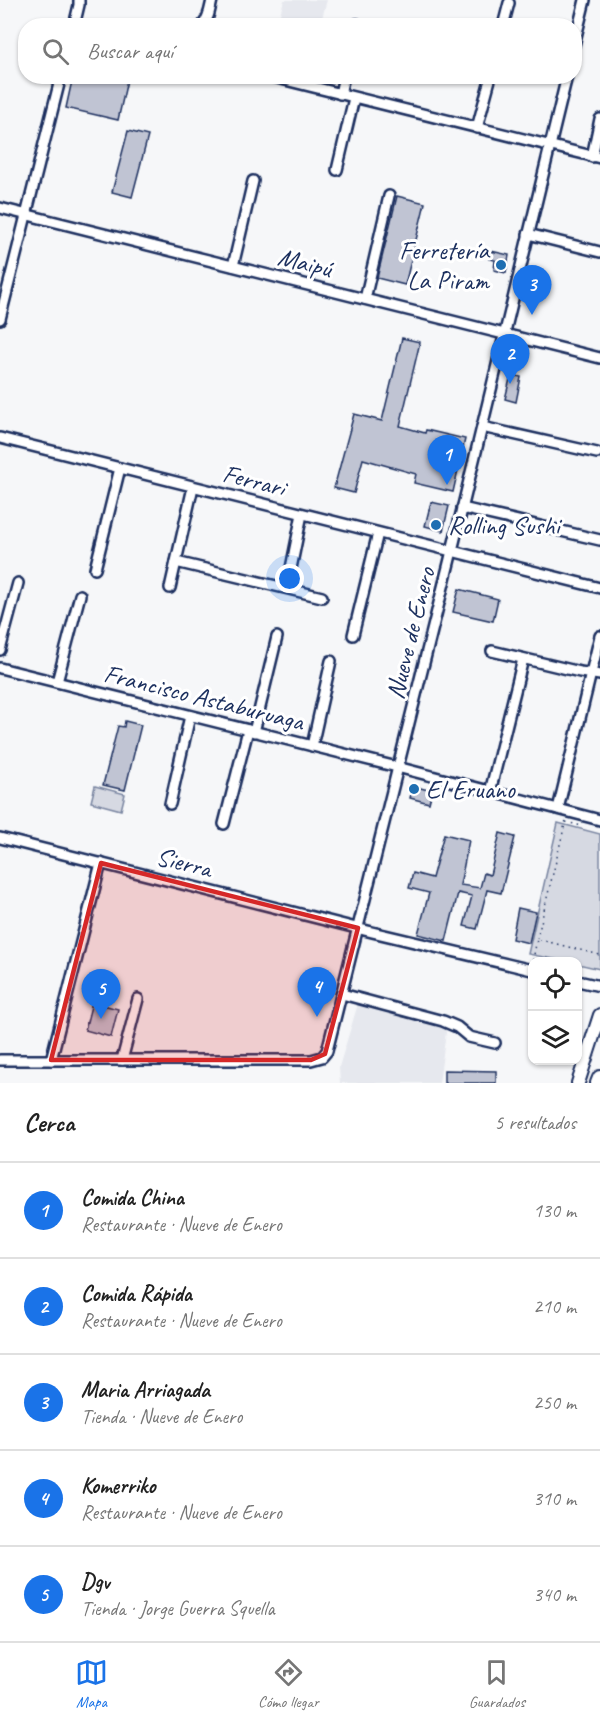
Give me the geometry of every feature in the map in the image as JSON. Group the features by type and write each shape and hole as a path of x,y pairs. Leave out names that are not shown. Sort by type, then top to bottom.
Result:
{"highway":[{"path":"598,1083 600,1078"}],"main road":[{"path":"578,1083 600,1015"}],"street":[{"path":"76,18 79,0"},
{"path":"207,18 212,0"},
{"path":"581,18 585,0"},
{"path":"505,18 509,3"},
{"path":"0,319 59,84"},
{"path":"301,84 596,158 600,119"},
{"path":"340,94 342,84"},
{"path":"477,128 488,84"},
{"name":"Nueve de Enero","path":"122,1060 311,1060 322,1057 329,1047 565,84"},
{"path":"337,170 354,98"},
{"path":"233,266 253,181"},
{"path":"365,298 389,196"},
{"name":"Maipú","path":"0,208 600,358"},
{"path":"528,234 600,252"},
{"path":"482,427 597,453"},
{"name":"Ferrari","path":"0,438 600,588"},
{"path":"95,569 120,468"},
{"path":"170,588 193,487"},
{"path":"462,508 600,540"},
{"path":"287,588 302,514"},
{"path":"353,635 378,533"},
{"path":"176,562 322,597"},
{"path":"0,650 18,583"},
{"path":"57,682 80,595"},
{"path":"563,810 595,674 600,636"},
{"path":"224,824 277,637"},
{"path":"492,651 595,674"},
{"path":"490,792 523,658"},
{"path":"312,746 331,661"},
{"name":"Francisco Astaburuaga","path":"0,668 600,820"},
{"path":"170,804 190,716"},
{"name":"Sierra","path":"1,842 101,863 528,969"},
{"path":"51,1060 101,863"},
{"path":"582,982 600,986"},
{"path":"342,994 443,1021 457,1027 469,1037 495,1043"},
{"path":"0,1060 122,1060 138,999"}],"path":[{"path":"534,957 563,810"},
{"path":"537,939 600,955"}],"highlighted area":[{"path":"101,863 358,928 325,1054 311,1060 51,1060"}],"shaded area":[{"path":"284,0 327,0 322,18 279,18"},
{"path":"95,786 125,794 121,810 91,802"},
{"path":"558,823 600,834 600,969 582,965 582,957 543,957 528,954"},
{"path":"360,997 448,1018 439,1083 340,1083 339,1067"}],"building":[{"path":"71,84 126,84 118,120 66,108"},
{"path":"128,131 148,136 132,197 112,192"},
{"path":"397,196 425,203 405,285 377,278"},
{"name":"Ferretería La Piram","path":"491,251 509,255 506,273 494,270 495,260 489,259"},
{"path":"402,338 420,342 400,426 425,433 426,430 465,439 453,492 414,483 416,474 363,459 354,493 334,488 354,414 382,421"},
{"path":"511,375 521,377 516,402 505,399"},
{"path":"431,502 449,506 443,531 425,526"},
{"path":"459,589 498,599 493,621 453,612"},
{"path":"125,721 141,725 125,790 103,785 118,726 124,727"},
{"path":"413,786 432,791 429,803 410,798"},
{"path":"500,833 515,837 501,893 487,890 477,929 464,926 472,896 458,893 446,941 418,934 429,893 409,888 413,873 432,878 444,834 469,840 460,885 480,888 484,873 490,875"},
{"path":"518,908 536,912 529,943 512,939"},
{"path":"92,1002 118,1009 111,1037 85,1030"},
{"path":"444,1070 496,1071 496,1083 444,1083"}],"place":[{"name":"Ferretería La Piram","path":"501,265"},
{"name":"Maria Arriagada","path":"532,315"},
{"name":"Comida Rápida","path":"510,384"},
{"name":"Comida China","path":"447,485"},
{"name":"Rolling Sushi","path":"436,525"},
{"name":"El Eruano","path":"414,789"},
{"name":"Komerriko","path":"317,1017"},
{"name":"Dgv","path":"101,1019"}]}
